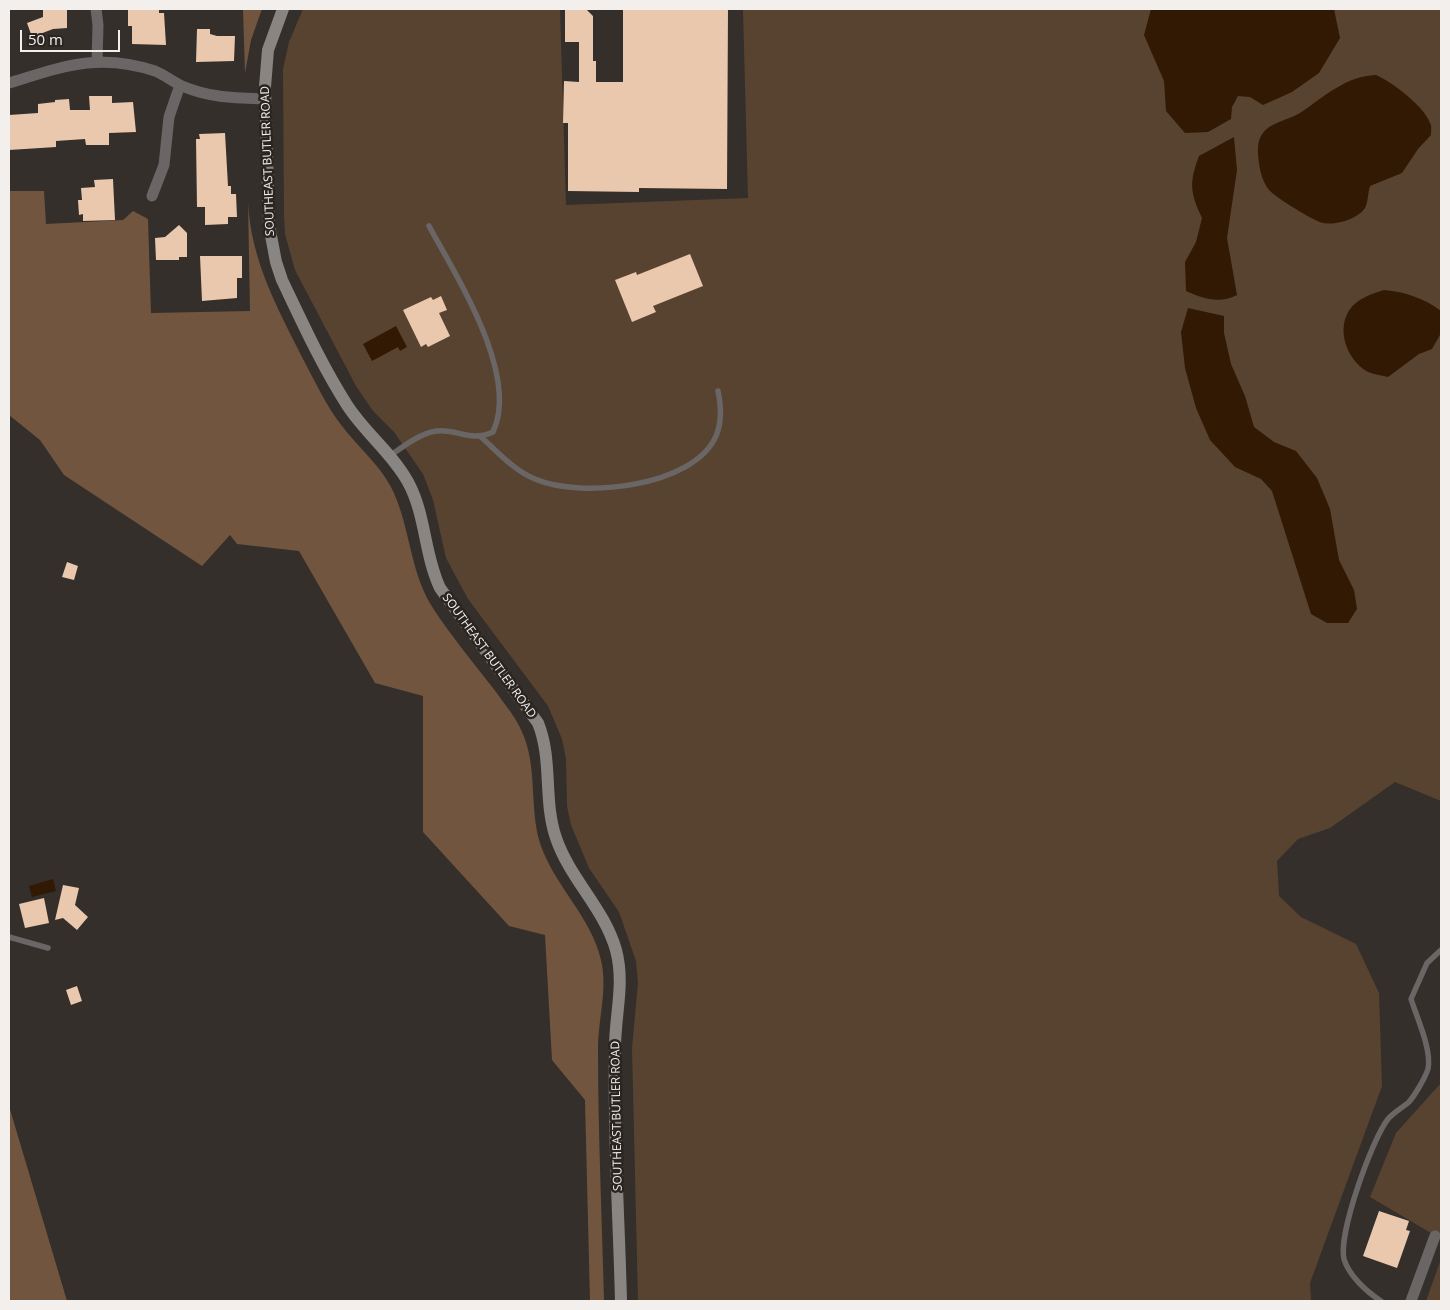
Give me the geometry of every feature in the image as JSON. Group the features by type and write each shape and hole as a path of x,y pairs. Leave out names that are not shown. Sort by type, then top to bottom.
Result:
{"main road":[{"name":"SOUTHEAST BUTLER ROAD","path":"283,9 268,50 265,98 269,224 276,262 282,280 347,405 391,455 412,493 433,572 440,588 538,723 546,749 549,804 556,837 569,868 602,915 616,951 621,985 615,1046 621,1301"}],"street":[{"path":"96,9 97,62"},
{"path":"9,83 63,66 97,62 155,71 180,85 224,98 265,98"},
{"path":"152,196 164,165 169,117 180,85"},
{"path":"1411,1301 1435,1236"}],"lane":[{"path":"391,455 420,436 435,432 481,437 493,432 499,418 497,378 483,328 428,226"},
{"path":"481,437 515,467 535,479 564,487 590,490 651,480 674,472 692,462 708,449 717,436 720,419 718,391"},
{"path":"9,937 48,948"},
{"path":"1381,1301 1364,1289 1352,1273 1344,1259 1344,1239 1372,1150 1388,1119 1410,1100 1428,1069 1426,1043 1411,999 1427,963 1441,950"}],"shaded area":[{"path":"243,9 262,9 251,40 245,73"},
{"path":"303,9 560,9 566,205 748,198 743,9 1441,9 1441,801 1395,782 1330,828 1298,839 1277,861 1279,896 1301,917 1356,944 1379,993 1382,1086 1310,1283 1311,1301 638,1301 632,1048 638,983 636,961 619,912 589,868 571,825 567,806 566,759 562,739 548,706 468,599 446,558 433,500 423,474 394,432 373,411 356,386 295,270 285,234 283,69 289,42"},
{"path":"1151,9 1334,9 1340,38 1319,73 1292,92 1263,105 1250,97 1238,96 1232,107 1231,119 1208,132 1185,133 1166,111 1164,81 1144,35"},
{"path":"1376,75 1399,89 1421,109 1431,124 1431,135 1418,149 1402,173 1370,186 1366,206 1357,216 1338,223 1320,222 1293,208 1269,190 1262,177 1258,159 1260,138 1271,126 1298,114 1337,87 1365,76"},
{"path":"1234,137 1237,170 1227,238 1237,295 1218,300 1186,291 1185,262 1196,242 1202,218 1193,194 1192,181 1199,156"},
{"path":"9,191 44,191 46,224 123,220 133,211 148,219 151,313 250,311 248,202 250,224 260,264 275,302 303,359 336,418 380,470 391,487 402,516 418,576 431,605 520,727 530,759 535,815 540,843 546,859 581,915 596,944 603,971 598,1049 604,1301 590,1301 585,1100 552,1060 545,935 509,926 423,832 423,696 375,683 299,551 237,544 230,535 202,566 64,475 40,440 9,415"},
{"path":"1384,290 1414,296 1441,311 1441,333 1432,349 1419,354 1388,377 1368,372 1356,362 1347,348 1344,332 1346,316 1353,305 1366,297"},
{"path":"1188,308 1224,316 1224,333 1231,364 1245,396 1254,427 1274,442 1296,451 1317,478 1330,509 1339,560 1354,590 1357,609 1348,623 1327,623 1311,614 1272,491 1261,479 1235,467 1210,440 1196,408 1185,368 1181,332"},
{"path":"396,326 407,347 400,351 398,347 372,361 363,344"},
{"path":"53,879 56,891 32,897 29,886"},
{"path":"1441,1083 1441,1239 1370,1197 1396,1133"},
{"path":"9,1106 67,1301 9,1301"},
{"path":"1441,1260 1441,1301 1426,1301 1440,1262"}],"building":[{"path":"43,9 67,9 67,28 53,29 32,37 27,23 43,17"},
{"path":"128,9 159,9 159,13 164,13 166,45 132,44 132,26 128,26"},
{"path":"565,9 586,9 593,16 593,61 596,61 596,82 623,82 623,9 728,9 727,189 639,188 639,192 568,191 568,123 563,123 564,81 579,82 579,42 565,42"},
{"path":"197,29 210,29 210,34 217,36 235,36 234,61 196,62"},
{"path":"89,96 112,96 112,103 133,102 136,132 109,133 109,145 86,145 85,139 56,141 56,147 9,150 9,115 38,113 38,104 69,99 70,110 90,110"},
{"path":"225,133 228,186 231,186 231,194 236,194 237,217 228,217 228,224 205,225 205,207 197,207 196,139 200,139 199,134"},
{"path":"113,179 115,220 83,221 83,214 79,215 78,200 82,200 81,188 95,187 94,180"},
{"path":"179,225 187,233 187,257 179,257 179,260 156,260 155,238 165,237"},
{"path":"690,254 703,286 653,306 656,312 632,322 615,280 636,272 637,275"},
{"path":"200,256 242,256 242,278 237,278 237,298 202,301"},
{"path":"441,296 447,310 439,313 450,336 428,347 426,344 421,347 403,310 431,297 433,300"},
{"path":"67,562 78,566 74,580 62,577"},
{"path":"63,885 79,888 75,905 88,917 77,930 63,918 55,920"},
{"path":"44,898 49,923 25,928 19,904"},
{"path":"77,986 82,1001 71,1005 66,990"},
{"path":"1379,1211 1409,1221 1406,1230 1410,1231 1397,1268 1363,1256"}]}
